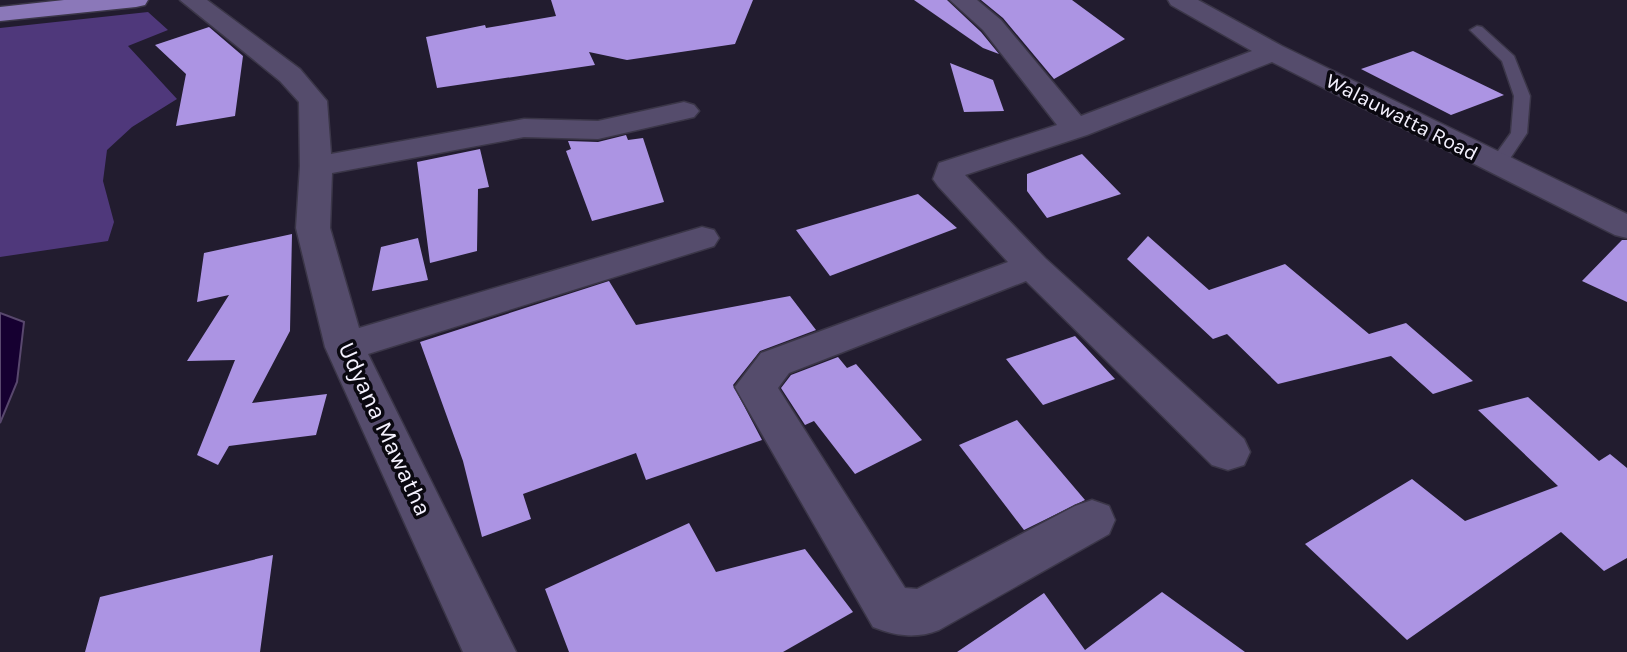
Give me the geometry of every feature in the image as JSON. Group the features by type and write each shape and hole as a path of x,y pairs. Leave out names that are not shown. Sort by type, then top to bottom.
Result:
{"main road":[{"path":"0,14 136,0"}],"street":[{"name":"Udyana Mawatha","path":"192,0 290,75 313,101 316,166 313,228 345,347 490,652"},
{"path":"962,0 992,25 1076,129"},
{"name":"Walauwatta Road","path":"1180,0 1273,52 1627,227"},
{"path":"1228,452 1032,266 949,179 950,170 1076,129 1273,52"},
{"path":"316,166 524,128 598,130 684,111"},
{"path":"345,347 702,238"},
{"path":"1032,266 775,363 756,387 891,610 921,612 1092,520"}],"lane":[{"path":"1477,30 1509,59 1522,96 1519,133 1497,164"}],"shaded area":[{"path":"148,12 168,30 128,46 177,99 132,127 107,150 103,181 114,222 108,241 0,257 0,28"},
{"path":"0,313 24,322 17,382 0,423"}],"building":[{"path":"551,0 753,0 735,44 627,60 589,52 595,65 437,88 426,37 485,25 486,28 556,16"},
{"path":"914,0 947,0 981,32 999,54 983,48"},
{"path":"981,0 1072,0 1125,39 1054,79 1003,18"},
{"path":"209,27 243,56 235,116 176,126 186,74 155,45"},
{"path":"1413,51 1504,95 1451,115 1361,69"},
{"path":"950,63 993,80 1004,111 964,112"},
{"path":"626,135 628,140 643,138 664,202 592,221 566,151 571,149 568,141 598,142"},
{"path":"480,149 489,187 478,189 477,251 430,263 417,162"},
{"path":"1082,154 1121,194 1047,218 1027,191 1027,174"},
{"path":"918,194 957,228 830,276 796,230"},
{"path":"292,234 290,331 252,403 327,394 316,435 229,446 218,465 197,455 235,360 187,361 229,295 197,302 204,253"},
{"path":"1148,236 1209,290 1285,264 1369,334 1406,323 1473,381 1433,394 1391,356 1278,384 1227,334 1213,339 1127,259"},
{"path":"418,238 428,280 372,291 381,247"},
{"path":"1622,240 1627,240 1627,302 1582,281"},
{"path":"609,281 636,325 790,296 816,330 760,351 733,385 762,440 646,480 636,453 523,494 531,519 482,537 463,461 420,342"},
{"path":"1075,336 1115,379 1043,405 1006,359"},
{"path":"838,357 847,368 856,364 922,440 855,474 814,421 805,425 781,388 791,375"},
{"path":"1528,397 1599,461 1610,454 1627,468 1627,558 1604,571 1561,532 1407,640 1305,544 1412,479 1465,521 1558,486 1478,410"},
{"path":"1017,420 1085,500 1024,530 959,445"},
{"path":"689,523 716,572 805,549 853,612 783,652 569,652 545,589"},
{"path":"273,555 260,652 85,652 100,597"},
{"path":"1162,592 1245,652 957,652 1044,593 1085,650"}]}
